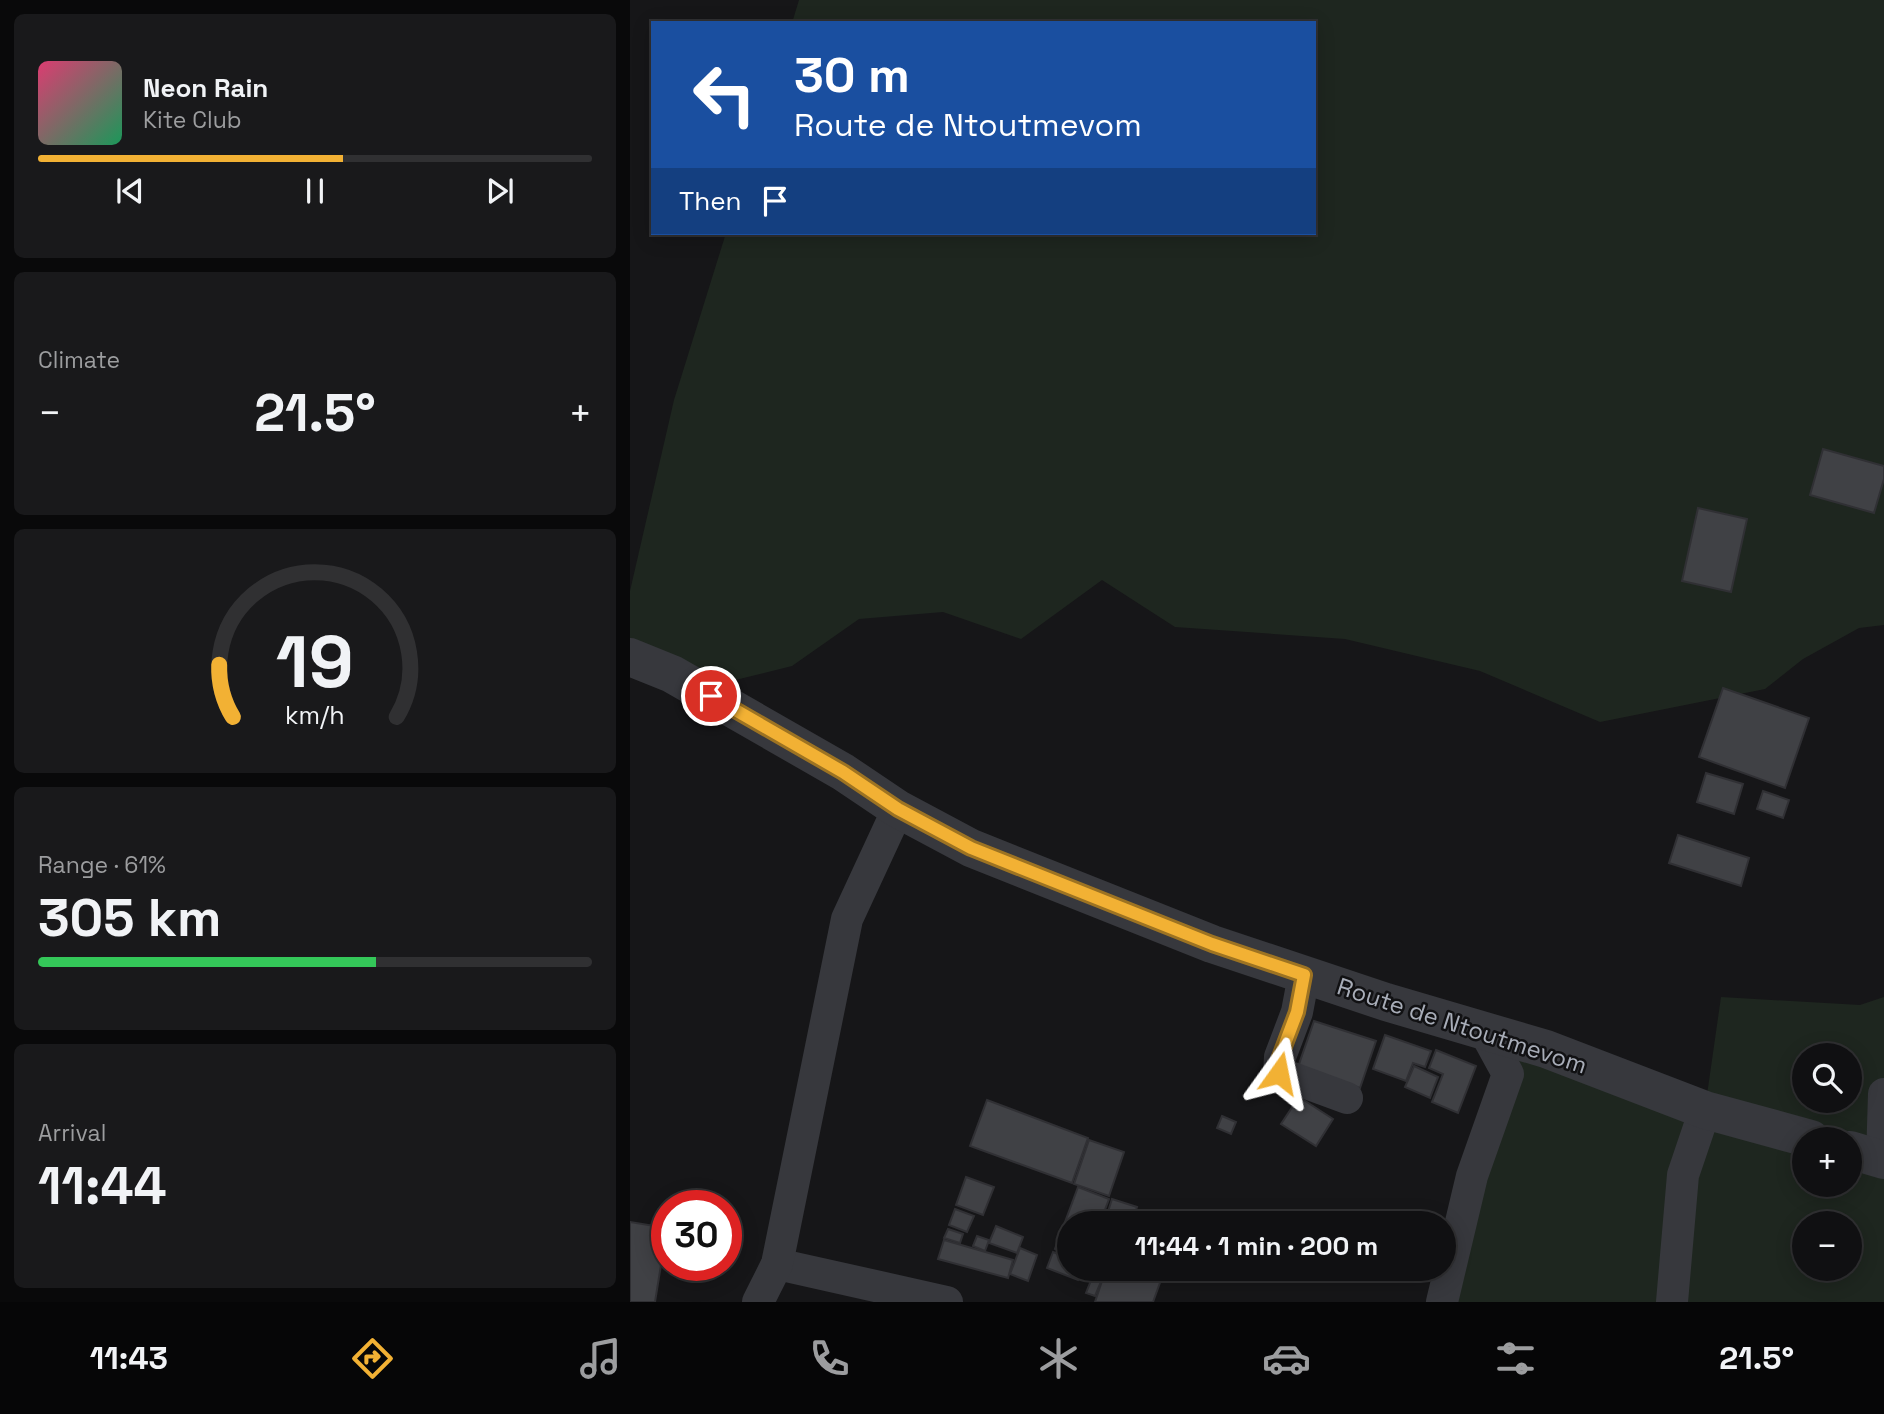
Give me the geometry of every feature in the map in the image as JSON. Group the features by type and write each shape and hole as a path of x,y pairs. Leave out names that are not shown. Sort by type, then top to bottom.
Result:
{"street":[{"name":"Route de Ntoutmevom","path":"630,657 683,680 843,772 898,809 971,848 1212,944 1546,1049 1705,1110 1792,1134"},
{"path":"758,1302 777,1264 847,919 898,809"},
{"path":"1304,975 1297,1012 1280,1057 1279,1073 1347,1098"},
{"path":"1442,1302 1472,1176 1507,1074 1485,1032"},
{"path":"1872,1156 1884,1094"},
{"path":"1672,1302 1684,1175 1705,1110"},
{"path":"777,1264 947,1302"}],"shaded area":[{"path":"799,0 1884,0 1884,625 1859,628 1803,659 1765,689 1600,722 1480,671 1345,639 1175,627 1102,580 1021,639 943,612 859,619 792,666 719,684 630,657 630,591 674,400 725,235 1316,235 1316,21 793,21"},
{"path":"1721,997 1860,1005 1884,997 1884,1302 1442,1302 1448,1281 1456,1281 1456,1253 1507,1074 1485,1032 1705,1109"}],"building":[{"path":"1823,449 1884,466 1884,479 1874,513 1810,495"},
{"path":"1698,508 1747,519 1731,592 1682,581"},
{"path":"1723,688 1809,718 1785,788 1699,757"},
{"path":"1706,773 1743,784 1734,814 1697,802"},
{"path":"1763,791 1789,800 1783,818 1757,809"},
{"path":"1678,835 1749,858 1741,886 1669,863"},
{"path":"1314,1021 1376,1041 1360,1088 1298,1067"},
{"path":"1385,1035 1431,1051 1425,1067 1413,1063 1406,1081 1373,1069"},
{"path":"1436,1050 1476,1066 1458,1113 1432,1102 1443,1074 1429,1068"},
{"path":"1414,1066 1438,1077 1430,1098 1405,1087"},
{"path":"1299,1097 1333,1119 1316,1146 1281,1124"},
{"path":"987,1100 1088,1138 1072,1183 970,1146"},
{"path":"1222,1116 1236,1122 1231,1134 1217,1128"},
{"path":"1089,1140 1124,1152 1109,1196 1074,1184"},
{"path":"966,1177 994,1187 983,1215 956,1205"},
{"path":"1078,1187 1109,1199 1104,1211 1069,1211"},
{"path":"1112,1199 1137,1207 1136,1211 1108,1211"},
{"path":"955,1209 974,1216 967,1232 949,1225"},
{"path":"630,1222 651,1225 651,1281 658,1281 655,1302 630,1302"},
{"path":"996,1226 1023,1237 1017,1253 989,1243"},
{"path":"948,1229 963,1234 960,1243 944,1238"},
{"path":"977,1236 989,1240 985,1251 973,1246"},
{"path":"944,1240 1013,1260 1008,1278 938,1259"},
{"path":"1020,1248 1037,1255 1028,1281 1010,1274"},
{"path":"1053,1252 1057,1254 1057,1272 1047,1268"},
{"path":"1091,1281 1101,1281 1095,1296 1086,1293"},
{"path":"1102,1281 1161,1281 1153,1302 1095,1302"}],"route":[{"path":"711,696 843,772 898,809 971,848 1212,944 1304,975 1297,1012 1280,1057 1279,1073"}]}
